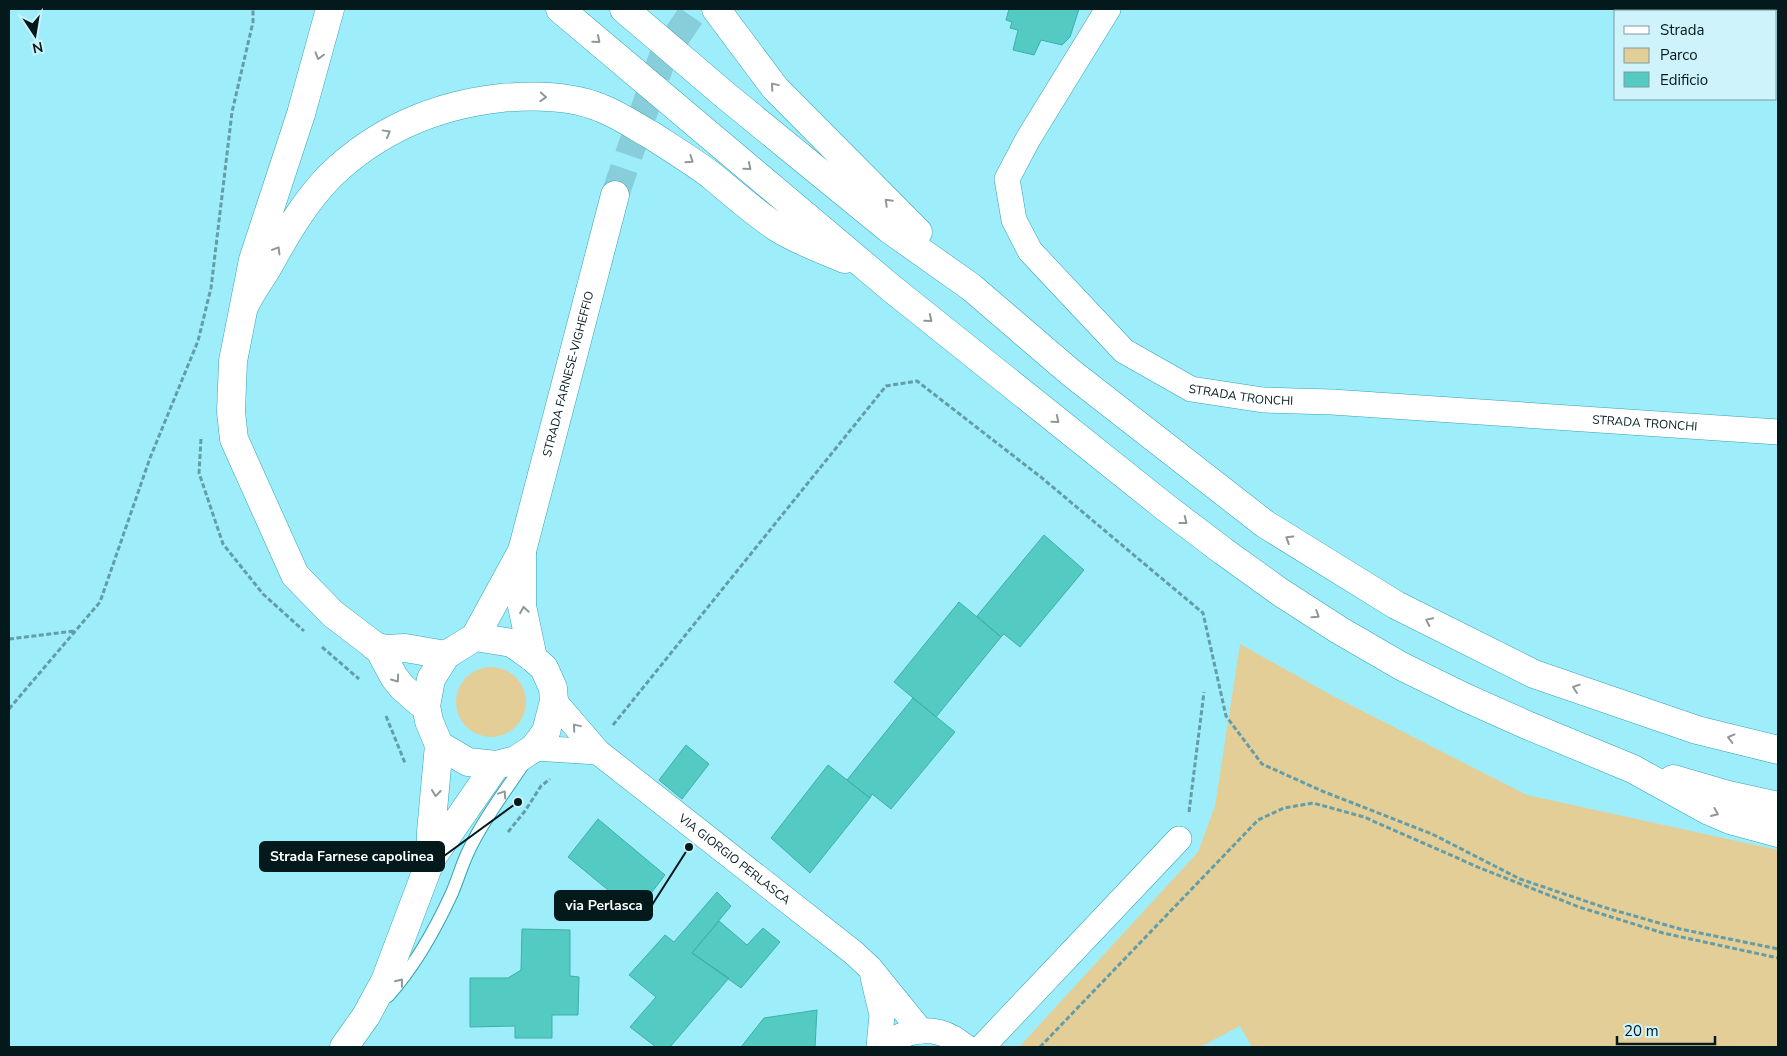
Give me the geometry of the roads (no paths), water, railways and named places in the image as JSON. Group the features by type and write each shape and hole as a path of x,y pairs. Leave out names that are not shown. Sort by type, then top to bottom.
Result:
{"main road":[{"path":"330,9 291,148 258,243 236,344 231,379 231,412 234,439 295,575 333,614 383,654 391,671 402,687 426,706"},
{"path":"560,9 891,288 1172,512 1280,592 1339,630 1402,666 1513,719 1633,768 1716,814 1752,827 1778,833"},
{"path":"624,9 725,95 889,229 971,287"},
{"path":"716,9 775,88 971,287 1070,372 1265,524 1396,605 1534,674 1697,730 1778,750"},
{"path":"244,307 305,208 330,176 352,156 376,139 402,125 436,112 458,105 485,100 538,96 581,102 619,116 692,162 777,227 810,245 860,266 891,288"},
{"name":"STRADA FARNESE-VIGHEFFIO","path":"475,637 522,551 615,195"},
{"name":"STRADA FARNESE-VIGHEFFIO","path":"522,551 522,606 533,658"},
{"path":"430,859 439,745 429,721 426,706 431,679 446,655 475,637 512,643 544,668 553,688 554,701 546,732 534,748 516,760 496,765 468,762 439,745"},
{"path":"374,646 386,649 405,648 446,655"},
{"path":"1593,753 1668,778 1728,795 1778,806"},
{"path":"344,1047 366,1016 385,981 430,859 496,765"}],"street":[{"name":"STRADA TRONCHI","path":"1108,9 1028,139 1006,179 1014,220 1030,251 1124,351 1191,389 1263,400 1332,402 1778,432"},
{"name":"VIA GIORGIO PERLASCA","path":"554,701 598,752 854,953 870,968 921,1031"},
{"path":"534,748 598,752"},
{"path":"982,1047 1179,838"},
{"path":"870,968 882,1015 879,1047"},
{"path":"886,1047 904,1034 921,1031 945,1034 966,1047"}],"lane":[{"path":"366,1016 381,1004 402,981 421,951 451,893 480,828 534,748"}],"tunnel":[{"path":"615,195 663,56 695,9"}],"place":[{"name":"Strada Farnese capolinea","path":"518,802"},
{"name":"via Perlasca","path":"689,847"}]}
